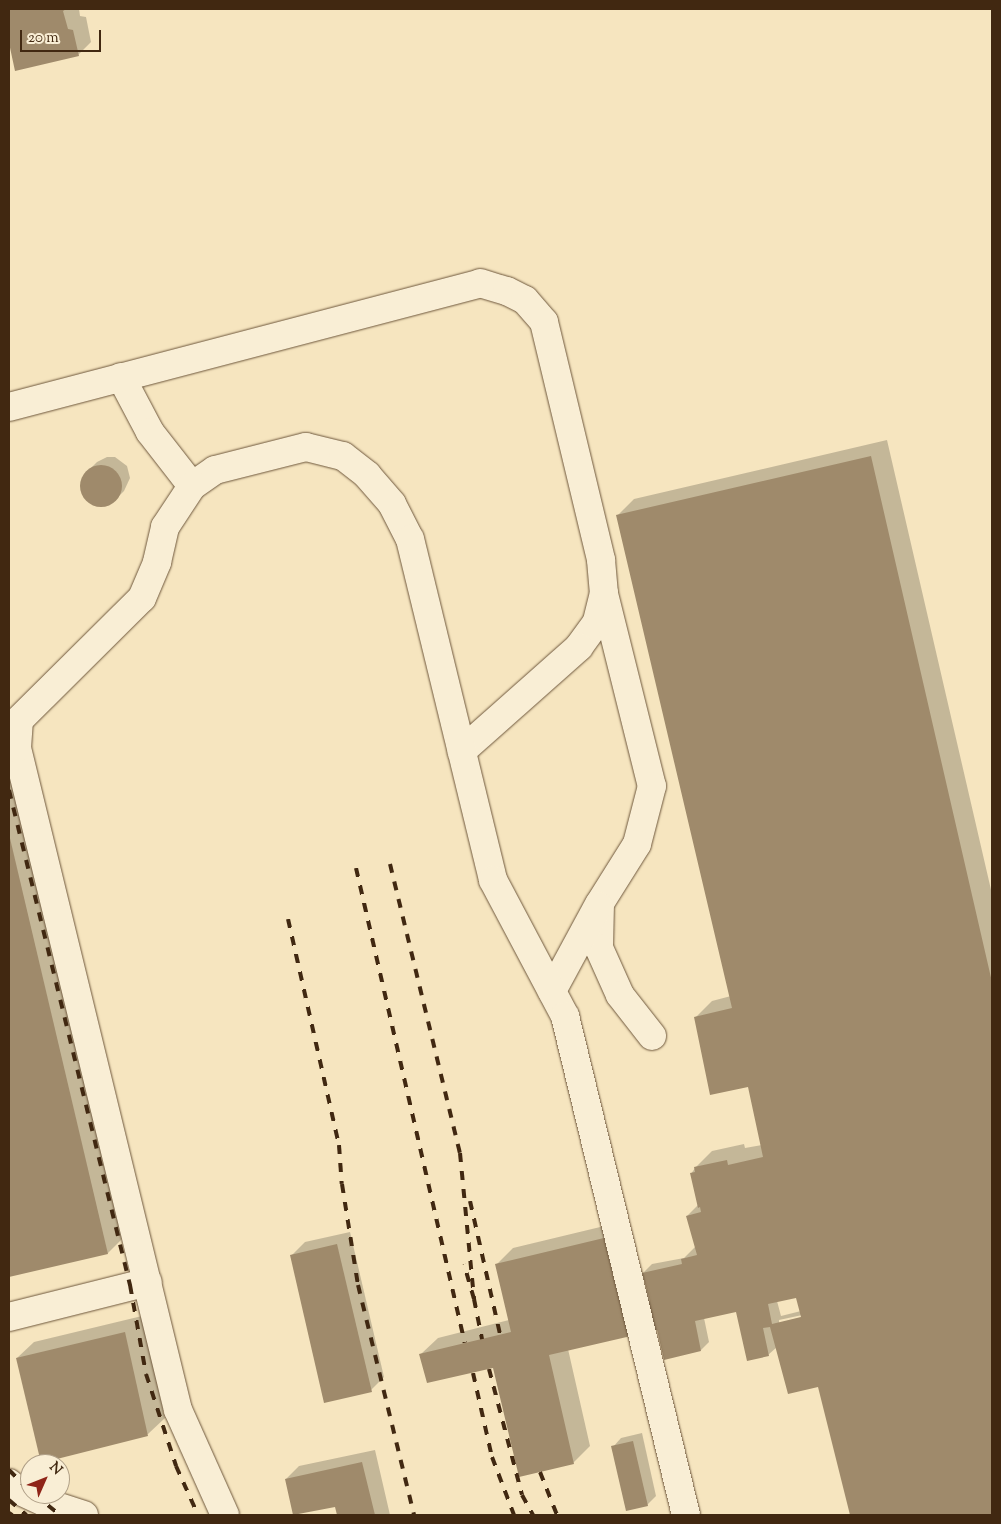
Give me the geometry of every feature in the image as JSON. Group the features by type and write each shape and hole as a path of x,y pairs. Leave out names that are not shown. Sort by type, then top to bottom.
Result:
{"lane":[{"path":"9,407 480,283 507,290 525,300 544,322 601,560 604,593 652,786 637,844 600,903 552,991"},
{"path":"122,378 150,432 192,486"},
{"path":"225,1515 178,1410 17,748 19,720 142,598 157,562 165,527 192,486 215,470 306,447 343,456 367,475 392,504 410,538 493,880 565,1016 686,1515"},
{"path":"462,751 579,647 597,622 604,593"},
{"path":"600,903 599,948 620,995 652,1036"},
{"path":"9,1317 148,1282"},
{"path":"9,1483 16,1489 44,1502 84,1515"}],"building":[{"path":"9,9 66,9 63,11 68,29 73,30 79,56 15,71 9,43"},
{"path":"871,456 992,982 992,1515 850,1515 818,1387 788,1394 770,1327 763,1328 769,1356 747,1361 736,1312 695,1321 701,1351 664,1360 657,1330 549,1355 574,1464 519,1477 493,1368 427,1383 419,1354 511,1332 495,1264 604,1238 621,1307 650,1301 642,1273 682,1264 681,1259 697,1255 686,1216 701,1212 700,1207 698,1208 690,1173 695,1172 694,1167 727,1160 728,1165 763,1157 748,1087 710,1095 694,1017 732,1008 616,515","holes":["796,1298 801,1317 772,1324 768,1304"]},
{"path":"105,465 113,468 119,474 122,486 119,498 113,504 97,507 89,504 83,498 80,482 83,474 89,468"},
{"path":"9,834 108,1254 9,1277"},
{"path":"337,1244 372,1392 324,1403 290,1255"},
{"path":"125,1332 148,1436 70,1456 70,1454 39,1454 16,1358"},
{"path":"633,1441 648,1506 626,1511 611,1446"},
{"path":"362,1462 375,1515 337,1515 335,1507 293,1515 285,1479"}],"railway":[{"path":"9,790 130,1285 146,1374 176,1466 198,1515"},
{"path":"390,864 460,1153 474,1299 464,1264"},
{"path":"356,868 465,1343"},
{"path":"288,919 339,1145 342,1184 358,1285 414,1515"},
{"path":"470,1201 500,1334"},
{"path":"474,1299 482,1339"},
{"path":"489,1369 522,1495 533,1515"},
{"path":"473,1373 492,1457 514,1515"},
{"path":"9,1470 20,1481"},
{"path":"540,1472 557,1515"},
{"path":"9,1500 26,1515"},
{"path":"46,1504 60,1515"}]}
